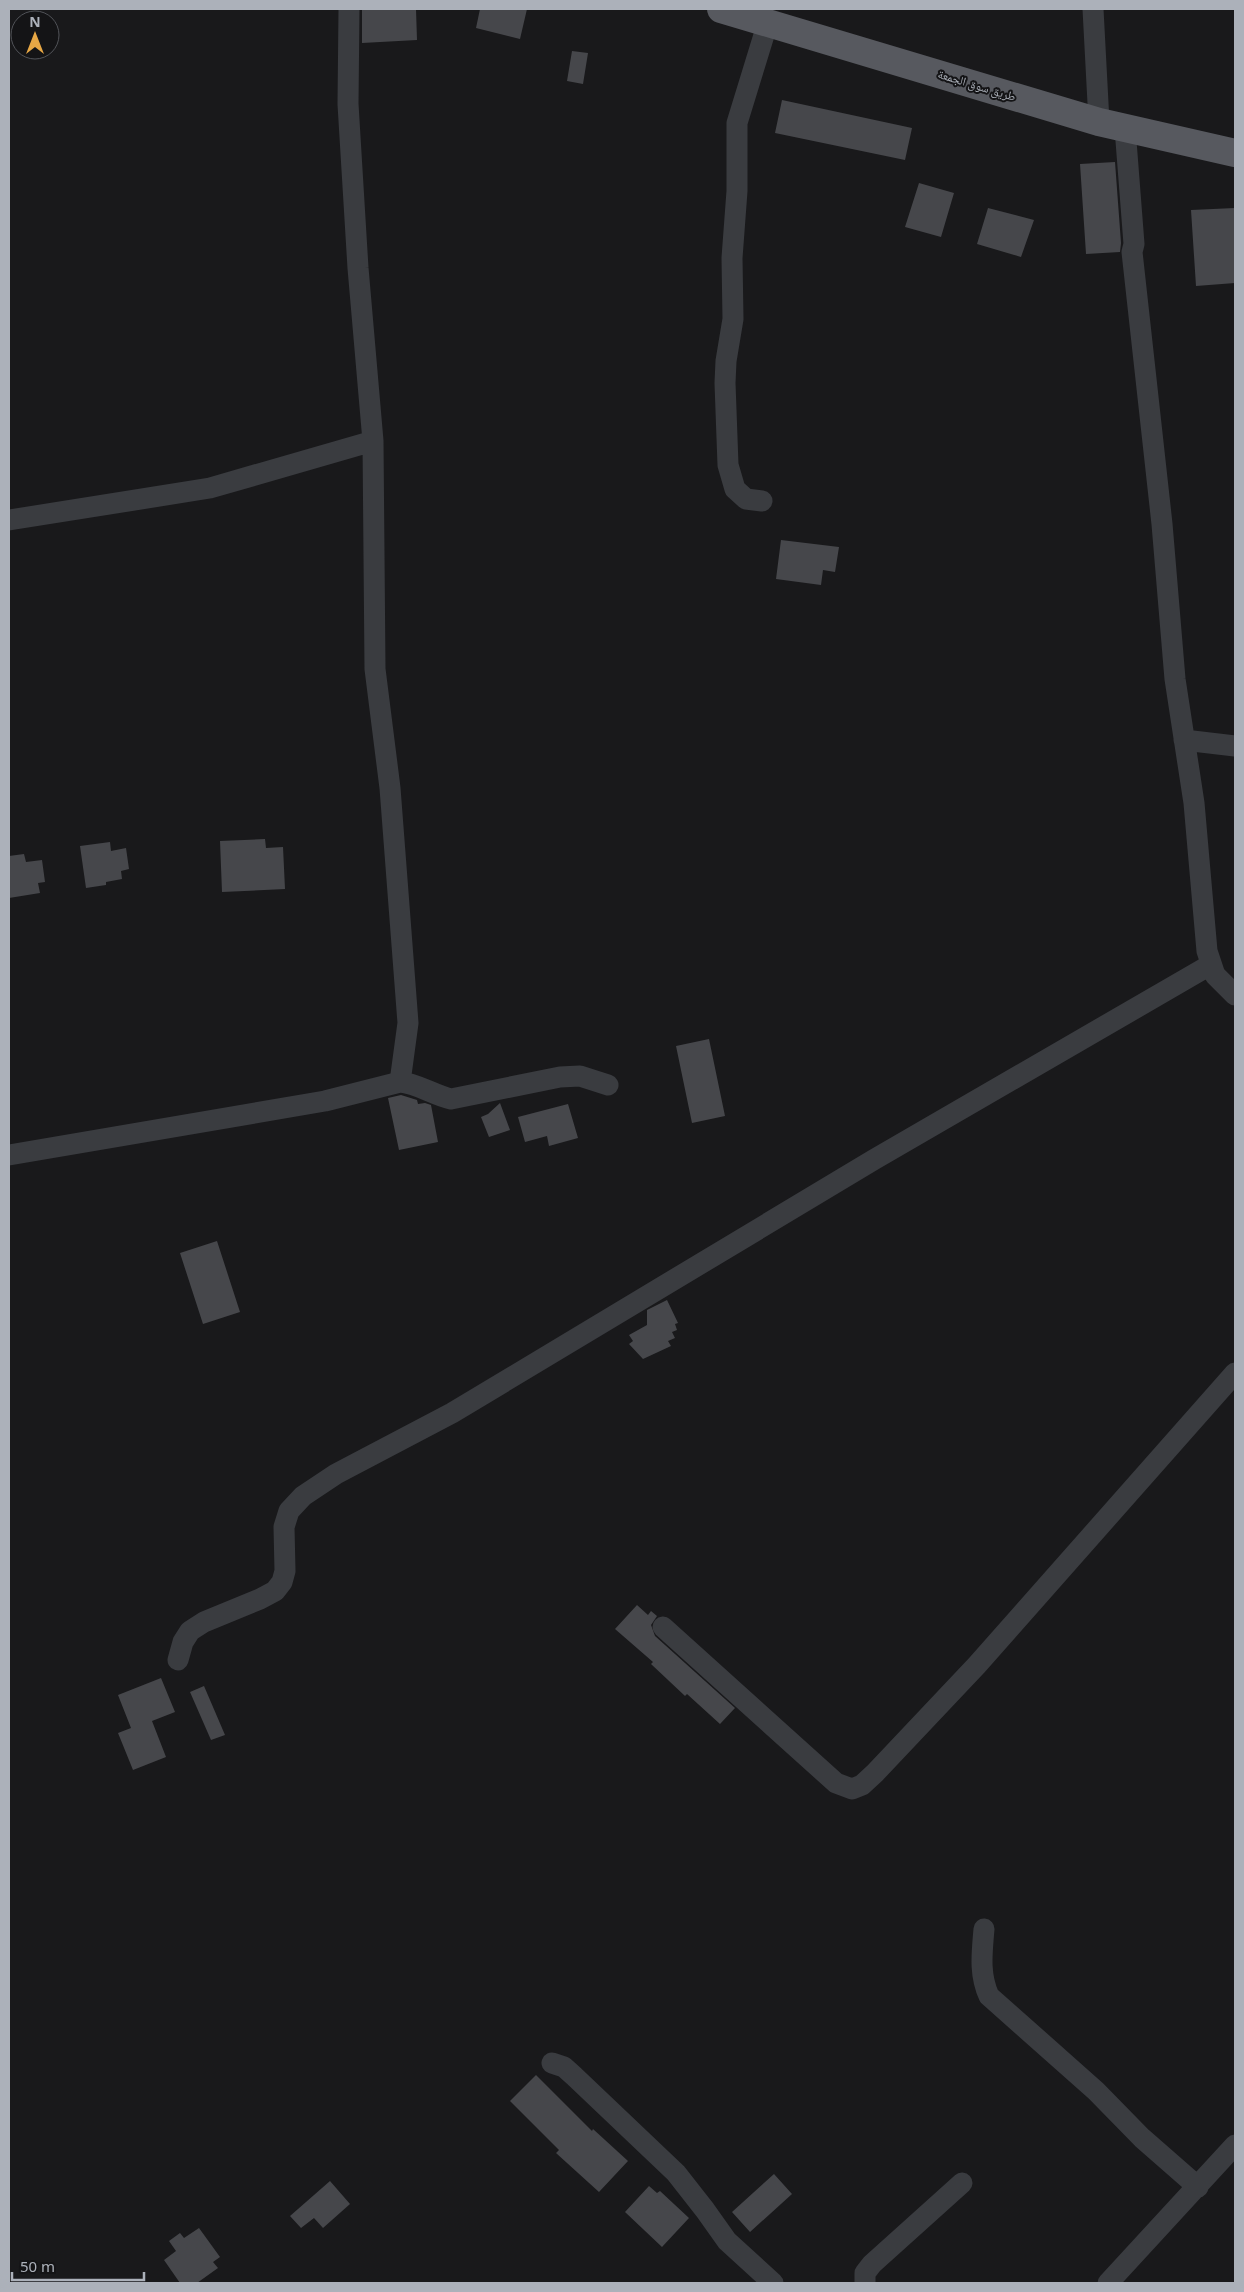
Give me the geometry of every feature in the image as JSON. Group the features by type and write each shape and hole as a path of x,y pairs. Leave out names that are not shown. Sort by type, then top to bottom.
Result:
{"main road":[{"name":"طريق سوق الجمعة","path":"721,9 1112,125 1235,153"}],"street":[{"path":"349,9 348,104 358,268 373,441 375,669 390,788 408,1023 400,1082"},
{"path":"1093,9 1134,244 1132,252 1162,524 1175,679 1194,803 1204,925 1210,965 1215,975 1235,995"},
{"path":"762,501 746,499 735,489 728,465 725,383 726,361 733,319 732,258 737,191 737,123 768,22"},
{"path":"9,520 210,488 373,441"},
{"path":"1184,740 1235,746"},
{"path":"178,1660 183,1642 190,1631 204,1622 260,1599 275,1591 282,1582 285,1571 284,1527 289,1511 303,1496 336,1474 452,1413 875,1159 1210,965"},
{"path":"9,1155 325,1101 400,1082 407,1082 434,1095 451,1099 560,1077 580,1076 608,1085"},
{"path":"663,1627 836,1782 845,1788 852,1789 857,1787 875,1773 977,1665 1235,1373"},
{"path":"984,1929 981,1966 983,1982 989,1996 1096,2091 1142,2138 1198,2186"},
{"path":"552,2063 569,2071 676,2173 706,2210 727,2241 773,2283"},
{"path":"1108,2283 1235,2144"},
{"path":"865,2283 865,2273 872,2264 962,2183"}],"building":[{"path":"362,9 416,9 417,40 362,43"},
{"path":"480,9 527,9 520,39 476,28"},
{"path":"572,51 588,53 583,84 567,81"},
{"path":"782,100 912,128 905,160 775,133"},
{"path":"1115,162 1120,252 1086,254 1080,164"},
{"path":"919,183 954,193 941,237 905,227"},
{"path":"988,208 1034,220 1021,257 977,244"},
{"path":"1235,208 1235,283 1196,286 1191,210"},
{"path":"781,540 839,547 835,572 823,570 821,585 776,579"},
{"path":"265,839 266,848 283,847 285,889 222,892 220,841"},
{"path":"110,842 111,851 126,848 129,869 121,871 122,879 106,882 106,885 86,888 80,846"},
{"path":"24,854 26,862 42,860 45,882 38,883 40,893 9,898 9,856"},
{"path":"709,1039 725,1116 692,1123 676,1046"},
{"path":"401,1095 417,1100 418,1104 425,1103 431,1105 438,1142 399,1150 388,1098"},
{"path":"500,1103 510,1130 489,1137 481,1117 488,1114"},
{"path":"568,1104 578,1138 549,1146 547,1136 525,1142 518,1117"},
{"path":"217,1241 240,1312 203,1324 180,1253"},
{"path":"667,1300 678,1323 675,1324 677,1330 672,1332 675,1338 668,1341 671,1346 643,1359 629,1344 633,1341 629,1335 647,1325 647,1310"},
{"path":"637,1605 648,1615 651,1611 657,1616 651,1625 655,1636 735,1708 720,1724 687,1694 685,1696 651,1664 653,1662 615,1629"},
{"path":"161,1678 175,1712 152,1721 166,1757 133,1770 118,1733 131,1728 118,1695"},
{"path":"204,1686 225,1735 211,1740 190,1692"},
{"path":"536,2075 592,2131 593,2129 628,2161 599,2192 556,2153 559,2150 510,2101"},
{"path":"774,2174 792,2194 750,2232 732,2212"},
{"path":"330,2181 350,2204 323,2228 314,2218 301,2228 290,2216"},
{"path":"649,2186 657,2193 660,2191 689,2218 662,2247 625,2212"},
{"path":"199,2228 220,2257 213,2262 218,2268 197,2283 180,2283 164,2260 176,2251 169,2241 180,2233 184,2238"}]}
